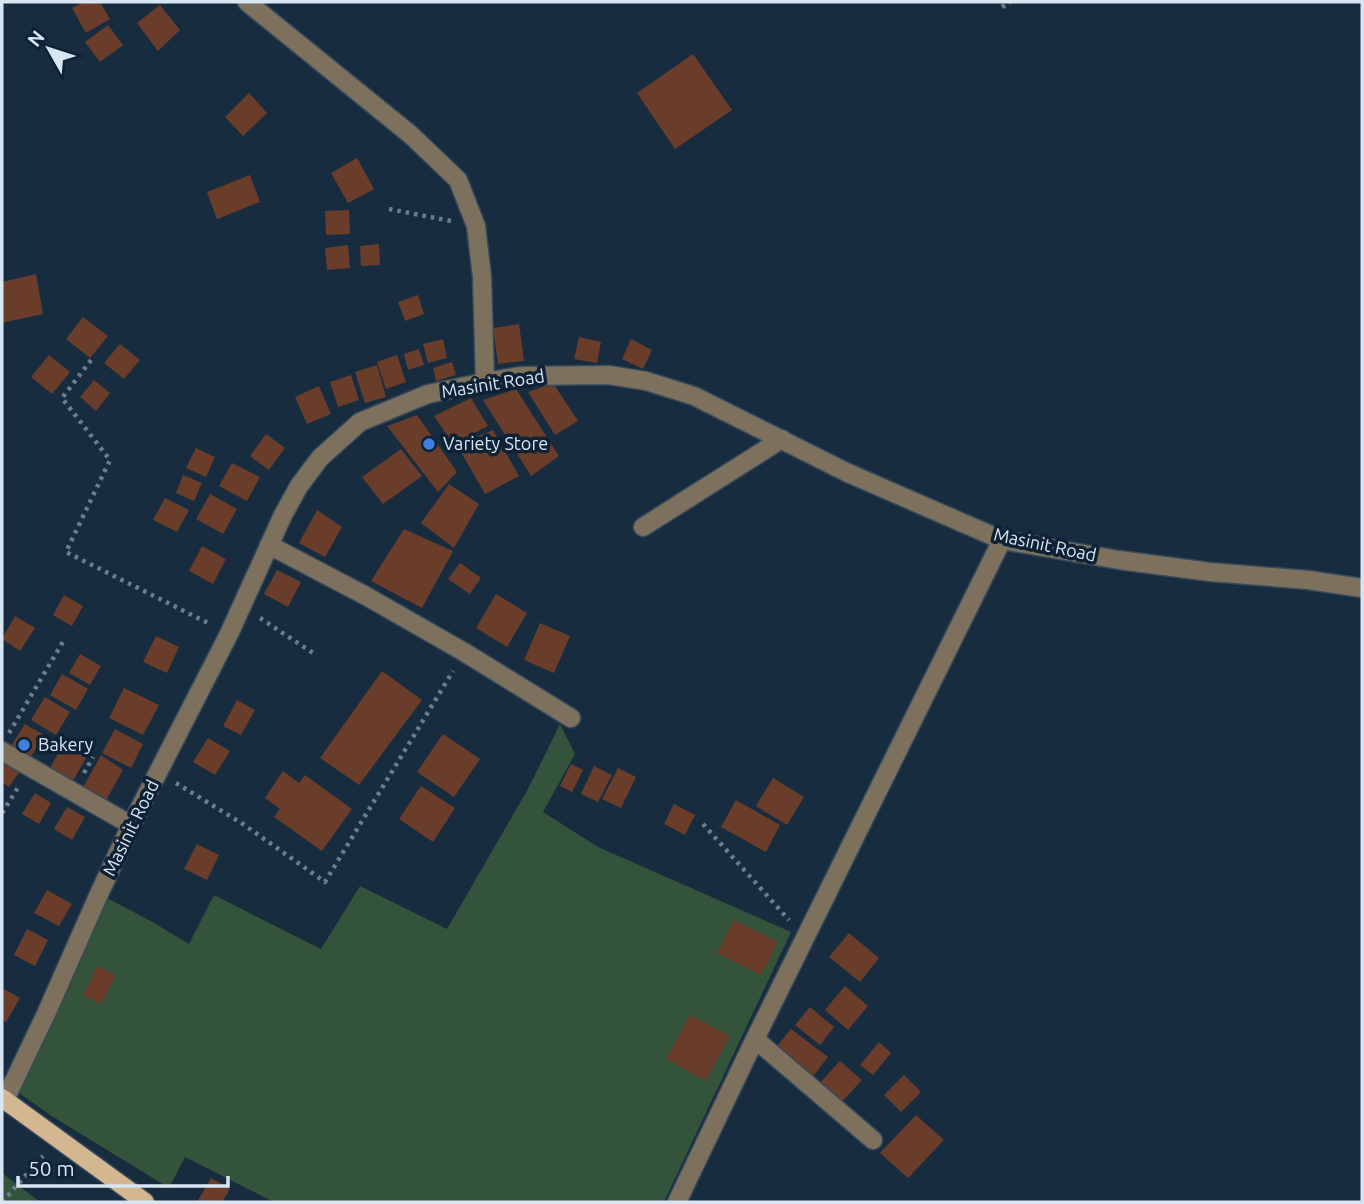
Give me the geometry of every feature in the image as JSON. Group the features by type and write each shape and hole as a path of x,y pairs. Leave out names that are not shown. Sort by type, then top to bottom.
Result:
{"main road":[{"path":"3,1099 145,1202"}],"street":[{"path":"247,2 411,135 458,180 476,226 482,277 485,382"},
{"name":"Masinit Road","path":"3,1099 46,1014 131,825 229,634 299,486 320,458 360,422 428,394 521,376 609,375 646,381 694,396 848,473 1002,540 1119,560 1362,588"},
{"path":"643,527 782,439"},
{"path":"677,1202 1002,540"},
{"path":"269,545 464,652 571,718"},
{"path":"2,751 131,825"},
{"path":"755,1039 873,1140"}],"path":[{"path":"1002,7 1010,2"},
{"path":"389,209 476,226"},
{"path":"91,360 61,398 110,460 66,552 229,634"},
{"path":"242,606 316,655"},
{"path":"9,734 64,640"},
{"path":"158,772 243,824 326,882 464,652"},
{"path":"2,813 30,768"},
{"path":"703,824 806,939"},
{"path":"2,1202 57,1139"}],"green space":[{"path":"560,724 575,754 543,812 598,847 791,932 664,1202 274,1202 185,1157 169,1188 19,1093 105,897 189,944 214,895 321,949 360,886 447,929 528,789"},
{"path":"2,1173 40,1202 2,1202"}],"building":[{"path":"83,2 100,2 110,19 86,33 72,8"},
{"path":"160,5 180,30 158,51 137,23"},
{"path":"108,25 123,45 100,62 85,42"},
{"path":"693,54 732,110 675,149 637,93"},
{"path":"249,93 267,113 243,136 225,117"},
{"path":"357,158 374,189 348,203 331,173"},
{"path":"250,175 260,202 217,219 207,192"},
{"path":"349,210 350,234 326,235 325,211"},
{"path":"379,244 380,265 361,266 360,246"},
{"path":"348,245 350,268 327,270 325,248"},
{"path":"36,274 43,314 2,323 2,282"},
{"path":"418,295 424,314 405,321 398,302"},
{"path":"83,317 108,336 90,358 66,339"},
{"path":"519,324 524,361 498,364 493,328"},
{"path":"579,337 601,342 597,363 574,359"},
{"path":"443,339 447,358 428,363 423,344"},
{"path":"631,339 652,350 643,369 622,359"},
{"path":"120,344 140,360 124,379 104,363"},
{"path":"419,349 424,365 408,370 404,354"},
{"path":"49,355 70,372 52,394 31,377"},
{"path":"397,355 406,382 386,389 377,362"},
{"path":"452,362 456,375 436,381 433,368"},
{"path":"377,365 386,397 365,403 355,372"},
{"path":"351,375 359,400 338,407 330,382"},
{"path":"94,380 110,393 96,411 80,397"},
{"path":"553,383 578,421 555,435 528,392"},
{"path":"319,386 331,414 307,424 295,397"},
{"path":"516,389 559,456 531,476 483,400"},
{"path":"471,398 488,426 453,444 434,416"},
{"path":"417,415 457,472 438,492 387,426"},
{"path":"493,430 519,476 485,494 457,445"},
{"path":"266,434 285,448 269,470 250,456"},
{"path":"196,448 215,457 206,477 186,468"},
{"path":"401,449 422,476 383,504 362,477"},
{"path":"232,463 260,477 247,501 219,486"},
{"path":"183,475 202,483 194,501 176,493"},
{"path":"449,484 479,504 454,548 421,523"},
{"path":"210,494 237,509 223,534 196,519"},
{"path":"165,498 189,510 177,532 153,520"},
{"path":"317,510 342,527 325,557 299,543"},
{"path":"404,529 453,551 422,608 371,581"},
{"path":"202,546 226,559 213,584 189,571"},
{"path":"460,563 481,578 470,594 448,579"},
{"path":"277,570 301,582 288,607 264,594"},
{"path":"496,594 527,613 507,647 476,628"},
{"path":"64,595 83,606 72,626 53,615"},
{"path":"15,616 35,628 20,651 2,639"},
{"path":"540,623 570,636 554,673 524,660"},
{"path":"156,636 179,647 167,673 143,662"},
{"path":"80,654 101,666 90,685 69,673"},
{"path":"382,671 422,700 359,785 320,758"},
{"path":"62,674 88,689 76,710 50,695"},
{"path":"124,688 159,705 143,735 109,718"},
{"path":"45,697 70,712 56,735 31,720"},
{"path":"237,700 255,710 241,735 223,726"},
{"path":"25,724 44,735 30,758 11,746"},
{"path":"115,729 143,744 131,768 102,753"},
{"path":"443,734 480,759 454,797 417,772"},
{"path":"208,738 230,751 215,775 193,762"},
{"path":"65,741 88,754 73,781 50,768"},
{"path":"101,755 123,770 105,802 82,789"},
{"path":"5,761 20,771 9,787 2,782 2,766"},
{"path":"571,764 583,770 572,792 560,786"},
{"path":"594,766 612,775 598,802 581,794"},
{"path":"618,768 636,777 621,808 602,799"},
{"path":"283,771 299,783 305,775 352,809 322,851 274,817 280,809 265,798"},
{"path":"773,778 804,797 787,825 756,806"},
{"path":"421,786 455,808 433,842 399,819"},
{"path":"35,793 51,803 39,824 22,814"},
{"path":"736,800 780,825 766,852 721,827"},
{"path":"674,804 695,815 685,835 664,824"},
{"path":"67,807 85,817 72,840 54,829"},
{"path":"197,844 219,855 207,880 184,869"},
{"path":"47,890 72,904 59,926 34,913"},
{"path":"734,920 778,942 761,975 717,953"},
{"path":"27,929 48,940 35,966 14,955"},
{"path":"849,933 879,958 860,982 829,957"},
{"path":"97,966 116,975 101,1004 83,995"},
{"path":"845,986 868,1006 848,1030 825,1010"},
{"path":"2,988 20,998 6,1022 2,1019"},
{"path":"810,1007 834,1027 820,1045 795,1025"},
{"path":"690,1015 730,1036 706,1081 666,1059"},
{"path":"791,1029 828,1057 811,1079 774,1050"},
{"path":"879,1042 891,1053 873,1075 860,1065"},
{"path":"840,1061 862,1080 838,1106 817,1086"},
{"path":"904,1075 921,1092 901,1112 884,1095"},
{"path":"916,1115 944,1140 908,1178 880,1153"},
{"path":"211,1178 230,1189 222,1202 197,1202"}],"place":[{"name":"Variety Store","path":"429,444"},
{"name":"Bakery","path":"24,745"}]}
